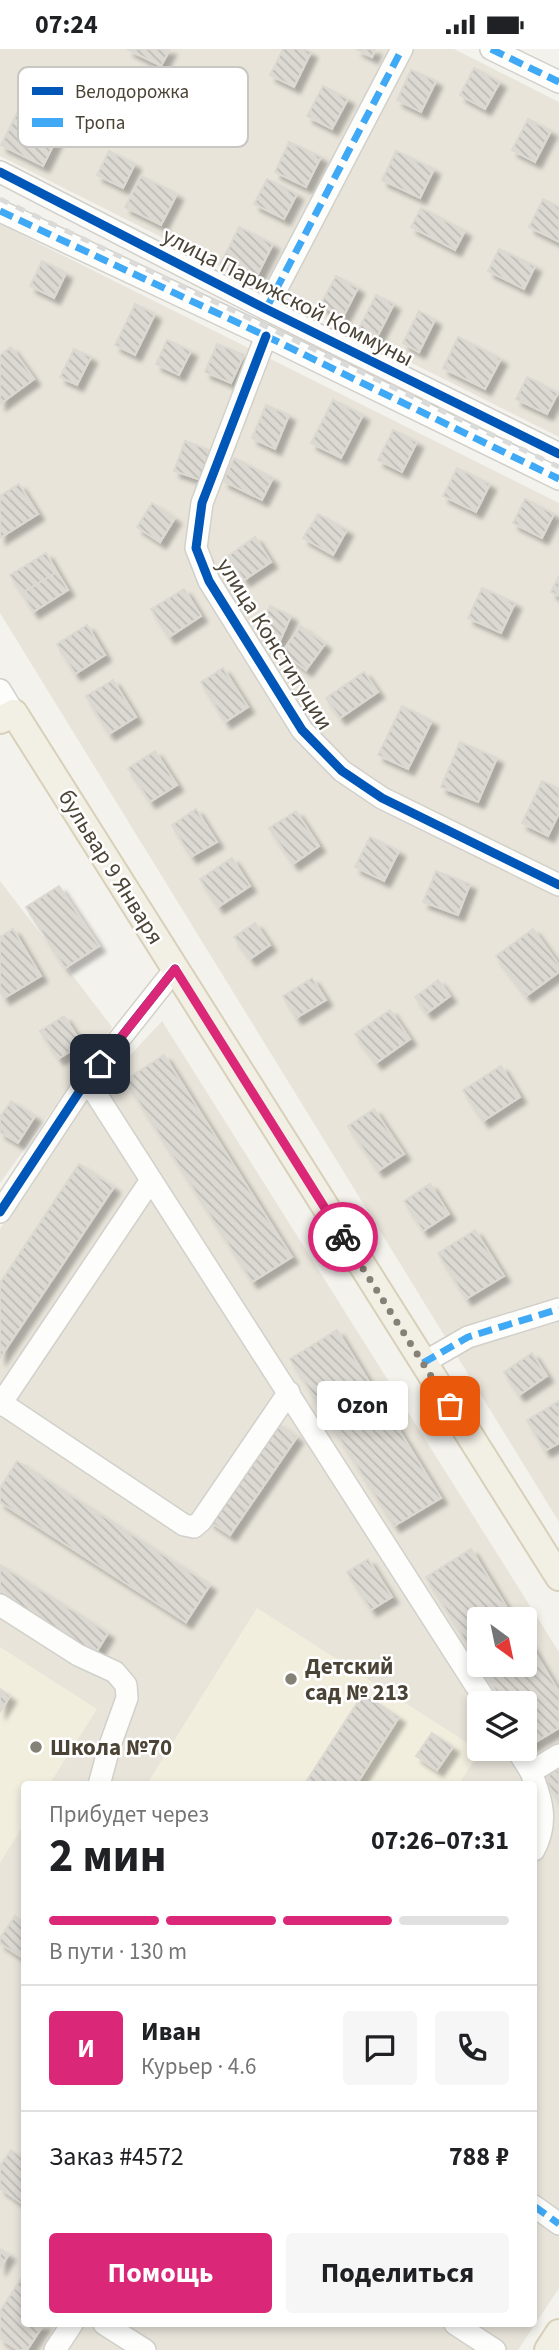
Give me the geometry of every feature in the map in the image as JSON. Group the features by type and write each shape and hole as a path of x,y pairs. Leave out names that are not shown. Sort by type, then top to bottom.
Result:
{"main road":[{"name":"бульвар 9 Января","path":"7,716 175,969 559,1577"},
{"path":"548,2350 559,2333"}],"street":[{"path":"266,309 402,49"},
{"path":"491,49 559,82"},
{"name":"улица Парижской Коммуны","path":"0,172 266,309 559,454"},
{"name":"улица Парижской Коммуны","path":"0,211 266,336 559,479"},
{"name":"улица Конституции","path":"266,336 202,503 196,548 209,581 302,730 342,771 382,798 559,885"},
{"name":"бульвар 9 Января","path":"0,690 7,716"},
{"path":"0,1212 87,1080 175,969"},
{"path":"87,1080 479,1691"},
{"path":"151,1179 0,1403 184,1525 194,1527 201,1521 289,1392"},
{"path":"423,1363 468,1337 559,1309"},
{"path":"0,1605 78,1655 115,1672 127,1685 127,1698 108,1748 100,1781"},
{"path":"531,1772 559,1755"},
{"path":"524,1761 534,1781"},
{"path":"537,1788 542,1801 544,1826 537,1843"},
{"path":"537,2208 559,2224"},
{"path":"55,2350 70,2327"},
{"path":"109,2327 145,2350"},
{"path":"460,2327 495,2350"}],"shaded area":[{"path":"0,49 454,49 559,102 559,437 0,156"},
{"path":"0,224 559,503 559,1522 0,613"},
{"path":"0,881 112,1027 0,1183"},
{"path":"162,1021 531,1607 467,1607 467,1677 537,1677 537,1617 559,1652 559,2288 537,2321 537,1781 21,1781 21,2327 533,2327 518,2350 0,2350 0,1229 73,1117"},
{"name":"Детский сад № 213","path":"257,1608 467,1743 467,1761 474,1761 461,1781 149,1781"},
{"name":"Школа №70","path":"0,1647 97,1709 52,1781 21,1781 21,1829 0,1863"}],"building":[{"path":"127,49 170,49 161,66"},
{"path":"283,49 304,49 311,52 294,87 270,75"},
{"path":"356,49 375,49 372,57"},
{"path":"474,68 500,82 485,109 460,95"},
{"path":"411,70 436,81 421,112 397,100"},
{"path":"323,86 348,99 332,129 307,116"},
{"path":"18,111 18,147 52,147 43,166 1,145"},
{"path":"528,119 551,131 535,162 512,150"},
{"path":"289,142 321,157 306,187 275,172"},
{"path":"109,151 135,164 123,188 97,175"},
{"path":"396,151 434,169 420,198 382,180"},
{"path":"141,176 177,194 161,225 125,207"},
{"path":"267,179 297,194 284,219 254,204"},
{"path":"543,199 559,207 559,242 529,227"},
{"path":"421,208 465,231 455,250 411,227"},
{"path":"239,227 273,244 255,280 221,263"},
{"path":"499,249 535,266 524,289 488,271"},
{"path":"42,261 66,273 54,298 30,286"},
{"path":"336,276 358,288 343,317 320,305"},
{"path":"376,295 394,304 375,341 357,332"},
{"path":"135,304 155,314 135,355 115,345"},
{"path":"419,311 435,320 419,352 403,343"},
{"path":"458,337 501,359 485,389 443,368"},
{"path":"167,340 191,351 179,375 156,364"},
{"path":"217,344 244,355 231,383 205,372"},
{"path":"11,347 34,379 0,404 0,355"},
{"path":"74,349 91,357 77,385 60,377"},
{"path":"527,377 558,393 547,414 516,399"},
{"path":"333,400 363,415 341,458 311,443"},
{"path":"266,405 289,415 275,449 252,438"},
{"path":"393,430 417,442 402,472 378,460"},
{"path":"185,441 212,451 201,480 174,471"},
{"path":"234,458 273,478 262,500 223,481"},
{"path":"457,468 490,484 476,512 443,496"},
{"path":"19,484 38,514 0,538 0,496"},
{"path":"525,499 554,514 542,538 513,523"},
{"path":"152,503 175,518 160,542 137,527"},
{"path":"318,514 347,530 333,555 303,538"},
{"path":"255,537 271,562 244,580 228,556"},
{"path":"46,553 57,572 22,593 10,575"},
{"path":"57,572 68,590 33,612 22,593"},
{"path":"559,576 559,596 551,592"},
{"path":"482,588 515,603 501,633 468,618"},
{"path":"184,589 201,616 169,637 151,609"},
{"path":"270,606 291,616 279,643 258,633"},
{"path":"87,625 105,655 75,674 57,644"},
{"path":"301,626 325,644 306,670 282,652"},
{"path":"223,668 248,707 225,722 201,682"},
{"path":"364,672 378,692 340,718 326,698"},
{"path":"113,680 136,717 109,734 86,696"},
{"path":"402,706 432,721 408,769 378,755"},
{"path":"460,742 497,758 478,802 441,787"},
{"path":"155,751 177,785 150,802 128,768"},
{"path":"542,781 559,789 559,813 548,836 522,823"},
{"path":"196,809 217,842 191,857 172,825"},
{"path":"296,811 319,846 293,864 269,828"},
{"path":"370,837 399,851 384,881 355,867"},
{"path":"232,858 250,886 218,907 200,879"},
{"path":"436,871 470,884 458,915 423,902"},
{"path":"59,886 99,946 65,968 26,907"},
{"path":"255,923 270,945 250,959 234,937"},
{"path":"13,929 41,976 4,998 0,991 0,937"},
{"path":"533,929 559,965 559,972 526,996 496,956"},
{"path":"312,978 326,1000 296,1018 283,996"},
{"path":"438,980 450,996 427,1013 415,997"},
{"path":"390,1010 410,1039 376,1063 355,1034"},
{"path":"64,1016 82,1044 58,1059 40,1031"},
{"path":"164,1055 292,1257 252,1282 125,1080"},
{"path":"501,1066 520,1097 483,1121 463,1090"},
{"path":"11,1101 35,1116 18,1143 0,1132 0,1117"},
{"path":"374,1109 404,1154 378,1171 348,1126"},
{"path":"79,1164 114,1187 0,1358 0,1283"},
{"path":"430,1184 449,1214 423,1231 404,1201"},
{"path":"475,1230 504,1276 466,1299 438,1253"},
{"path":"337,1330 441,1498 394,1526 290,1359"},
{"path":"532,1353 547,1376 519,1395 504,1372"},
{"path":"559,1401 559,1443 545,1451 527,1420"},
{"path":"277,1423 297,1437 230,1535 209,1521"},
{"path":"17,1461 210,1585 186,1622 0,1502 0,1488"},
{"path":"471,1549 507,1607 467,1607 467,1644 426,1577"},
{"path":"368,1559 392,1597 371,1610 347,1572"},
{"path":"0,1565 108,1633 94,1656 0,1596"},
{"path":"537,1656 559,1692 559,1728 537,1741 537,1691 496,1691 487,1677 537,1677"},
{"path":"0,1689 10,1696 0,1712"},
{"path":"363,1694 399,1717 359,1781 307,1781"},
{"path":"432,1733 453,1747 437,1770 416,1756"},
{"path":"559,1769 559,1802 544,1778"},
{"path":"15,1916 21,1920 21,1957 0,1943 0,1938"},
{"path":"11,2150 21,2157 21,2203 0,2188 0,2166"},
{"path":"0,2249 9,2254 0,2268"},
{"path":"21,2279 21,2327 42,2327 27,2350 18,2350 0,2338 0,2311"}],"railway":[{"path":"0,199 559,467"}],"marked path":[{"path":"266,309 402,49"},
{"path":"491,49 559,82"},
{"path":"0,211 266,336 559,479"},
{"path":"423,1363 468,1337 559,1309"},
{"path":"537,2208 559,2224"}],"cycle path":[{"path":"0,172 266,309 559,454"},
{"path":"266,336 202,503 196,548 209,581 302,730 342,771 382,798 559,885"},
{"path":"0,1212 87,1080 175,969"}],"way so far":[{"path":"343,1237 450,1406"}],"place":[{"name":"Ozon","path":"450,1406"},
{"name":"Детский сад № 213","path":"291,1679"},
{"name":"Школа №70","path":"36,1747"}],"route":[{"path":"100,1064 175,969 343,1237"}]}
